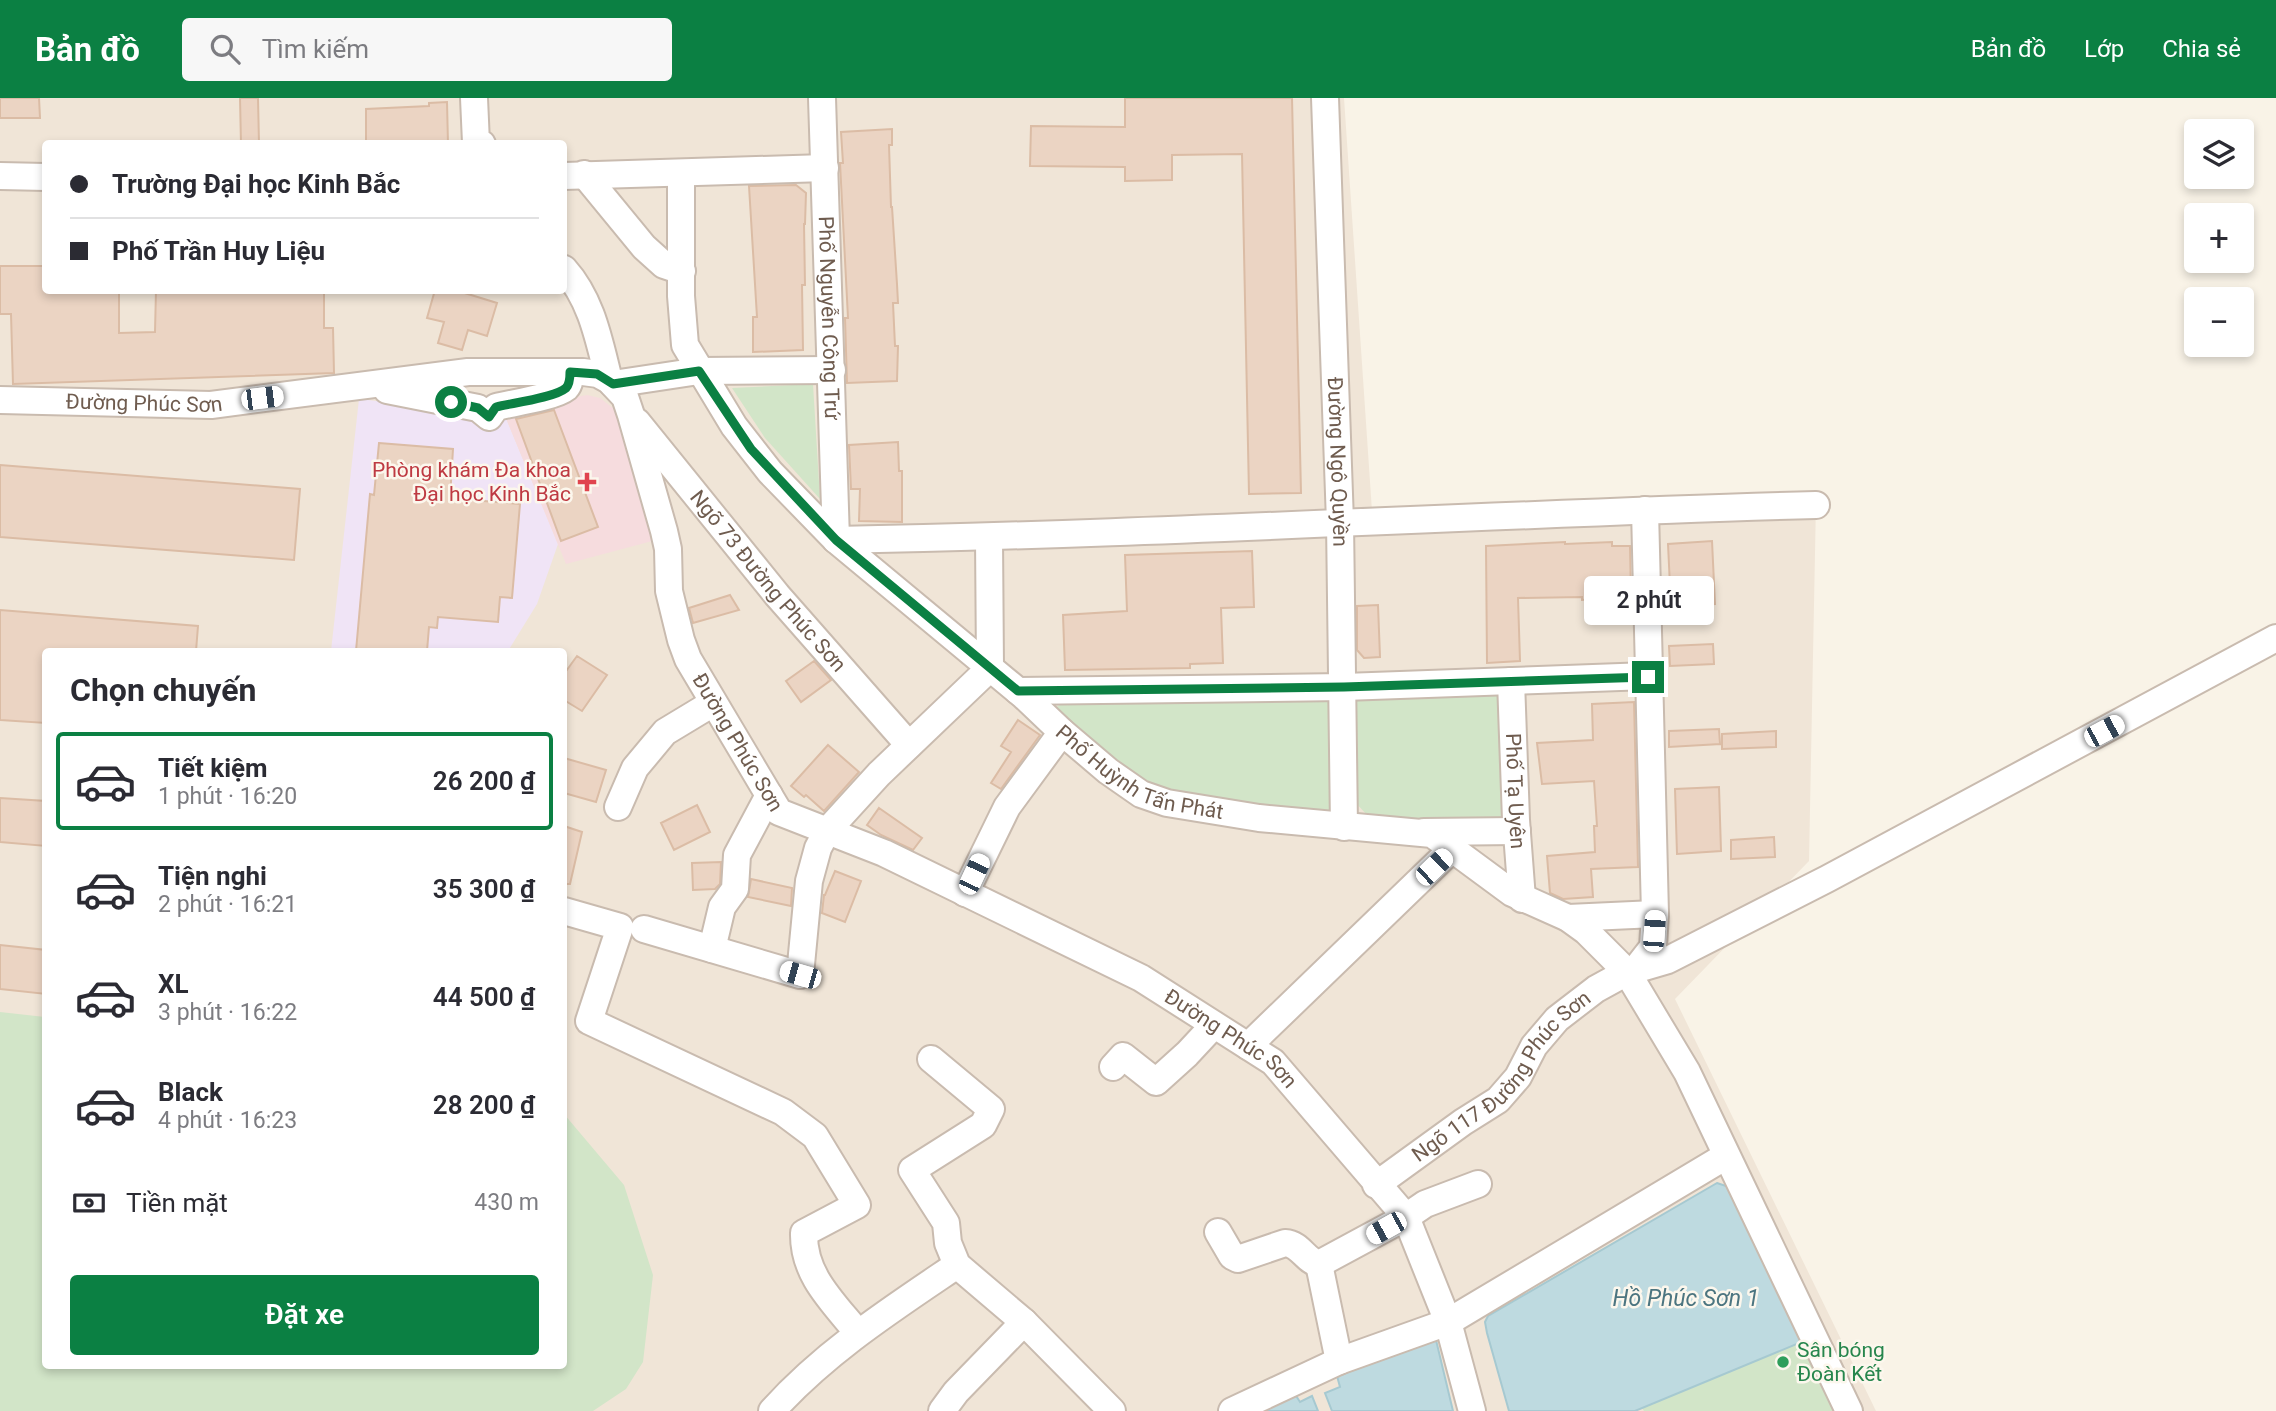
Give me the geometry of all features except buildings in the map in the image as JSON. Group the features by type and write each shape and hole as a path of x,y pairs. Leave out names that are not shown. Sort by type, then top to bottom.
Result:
{"street":[{"path":"474,98 476,140"},
{"name":"Phố Nguyễn Công Trứ","path":"822,98 836,540"},
{"name":"Đường Ngô Quyền","path":"1325,98 1340,522 1344,827"},
{"path":"574,175 825,168"},
{"name":"Phố Huỳnh Tấn Phát","path":"681,173 681,296 685,345 699,371 751,449 836,540 1018,691 1108,771 1153,799 1259,818 1424,832 1438,837 1522,899 1568,918 1631,971 1687,1072 1849,1411"},
{"path":"574,175 664,265 682,271"},
{"path":"0,176 42,177"},
{"path":"567,273 587,304 611,382 699,371 832,370"},
{"name":"Đường Phúc Sơn","path":"0,400 211,405 467,372 570,372 597,374 611,382 625,397 664,531 668,549 669,591 688,659 779,812 884,853 1141,978 1273,1062 1406,1217 1448,1322 1472,1411"},
{"path":"365,385 478,408 489,417 496,407 564,389 569,383 570,372"},
{"name":"Ngõ 73 Đường Phúc Sơn","path":"631,415 777,595 909,745"},
{"path":"836,540 989,538 1816,505"},
{"path":"1631,971 1653,947 1655,914 1645,510"},
{"path":"644,929 800,975 809,881 818,848 827,831 909,745 990,668 989,538"},
{"name":"Ngõ 117 Đường Phúc Sơn","path":"1376,1185 1498,1100 1518,1077 1534,1046 1557,1019 1596,989 1631,971 1668,960 1827,879 2276,638"},
{"path":"1018,691 1344,687 1648,677"},
{"name":"Phố Tạ Uyên","path":"1511,681 1522,899"},
{"path":"618,807 635,768 665,732 713,703"},
{"path":"965,893 1007,807 1062,732"},
{"path":"712,948 722,907 735,889 737,855 769,795"},
{"path":"1424,832 1517,831"},
{"path":"1248,1046 1452,849"},
{"path":"567,912 620,927 589,1021 783,1112 816,1136 857,1205 804,1233 807,1261 814,1278 858,1333"},
{"path":"1568,918 1655,914"},
{"path":"1113,1067 1123,1056 1156,1082 1214,1025"},
{"path":"931,1059 991,1109 983,1125 912,1170 946,1223 948,1243 957,1265 1024,1322 1112,1411"},
{"path":"1232,1411 1339,1361 1448,1322 1726,1156"},
{"path":"1218,1232 1232,1256 1238,1259 1284,1243 1298,1246 1310,1261 1319,1264 1425,1204 1478,1184"},
{"path":"1319,1264 1339,1361"},
{"path":"772,1411 788,1393 858,1333 957,1265"},
{"path":"942,1411 956,1392 1024,1322"}],"shaded area":[{"path":"0,98 1344,98 1372,511 1816,502 1809,861 1675,999 1876,1411 0,1411"},
{"name":"Phòng khám Đa khoa Đại học Kinh Bắc","path":"587,395 600,398 618,412 656,540 566,564 503,411"},
{"path":"359,399 469,412 503,411 558,544 537,604 510,648 331,648"}],"green space":[{"path":"813,384 820,499 765,438 732,388"},
{"path":"1495,690 1504,702 1509,820 1446,828 1367,815 1355,802 1353,706 1360,692"},
{"path":"1319,695 1329,703 1333,810 1321,818 1158,792 1054,716 1056,707 1064,703"},
{"path":"0,1012 42,1017 42,1369 567,1369 567,1118 624,1185 653,1275 643,1362 626,1389 593,1411 0,1411"},
{"name":"Sân bóng Đoàn Kết","path":"1804,1341 1833,1411 1644,1411 1642,1408"}],"water":[{"name":"Hồ Phúc Sơn 1","path":"1717,1183 1729,1187 1804,1341 1635,1411 1509,1411 1487,1333 1485,1322 1488,1316"},
{"path":"1436,1340 1453,1411 1332,1411 1325,1393 1340,1387 1337,1376"},
{"path":"1293,1391 1300,1402 1312,1396 1318,1411 1250,1411"}],"place":[{"name":"Phòng khám Đa khoa Đại học Kinh Bắc","path":"587,482"},
{"name":"Sân bóng Đoàn Kết","path":"1783,1362"}],"route":[{"path":"451,402 478,408 489,417 496,407 564,389 569,383 570,372 597,374 613,384 699,371 751,449 836,540 1018,691 1344,687 1648,677"}]}
